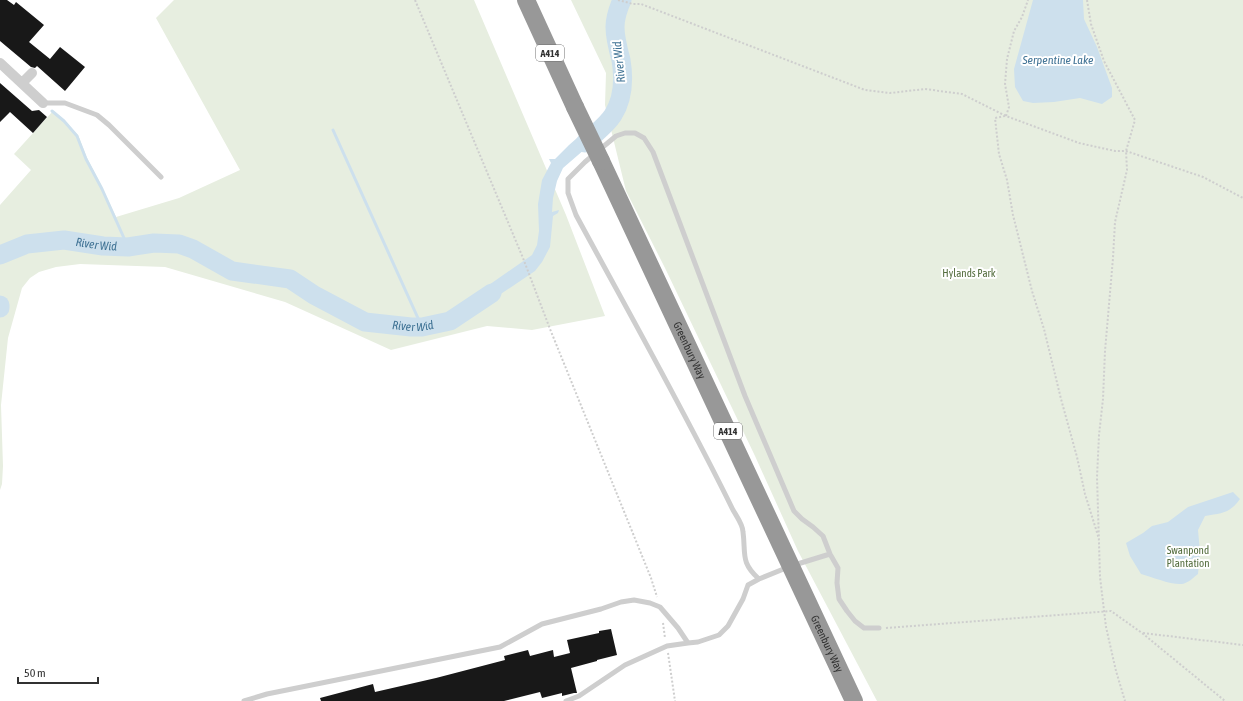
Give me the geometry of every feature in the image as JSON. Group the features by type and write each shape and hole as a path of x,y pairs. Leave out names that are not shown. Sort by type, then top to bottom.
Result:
{"highway":[{"name":"Greenbury Way","path":"526,0 854,701"}],"street":[{"path":"0,63 43,103"},
{"path":"22,83 32,73"}],"lane":[{"path":"43,103 65,103 97,115 161,177"},
{"path":"759,579 747,565 744,549 744,531 706,455 576,215 568,193 568,180 585,162 616,136 621,134 635,133 644,138 653,152 745,396 794,511 823,536 830,554 838,568 837,583 839,599 855,621 864,628 879,628"},
{"path":"566,701 578,696 625,665 667,646 698,642 719,635 728,626 743,599 748,585 791,566 830,554"},
{"path":"244,701 267,694 500,647 542,624 621,602 634,600 650,603 660,607 678,628 688,643"}],"path":[{"path":"414,0 530,275 550,329 651,578 660,607"},
{"path":"618,0 633,4 641,4 865,90 890,93 925,89 962,94 1006,116 1079,143 1115,151 1126,151 1203,177 1243,198"},
{"path":"641,4 642,0"},
{"path":"1006,116 1009,107 1005,84 1007,60 1014,32 1022,17 1028,0"},
{"path":"1087,0 1091,24 1104,61 1135,120 1126,151 1127,170 1114,222 1113,258 1105,351 1104,399 1099,435 1097,477 1100,577 1104,612 1116,671 1125,701"},
{"path":"1006,116 994,118 999,154 1007,180 1013,215 1032,291 1044,329 1077,457 1084,494 1100,543"},
{"path":"879,628 1111,611 1142,633 1225,701"},
{"path":"1142,633 1243,644"}],"green space":[{"path":"174,0 474,0 566,215 605,316 532,330 487,326 391,350 285,302 165,267 80,264 56,267 39,272 30,278 22,288 8,338 1,405 3,466 2,484 0,490 0,205 31,170 14,154 53,111 78,135 87,158 116,217 179,198 240,170 156,18"},
{"name":"Hylands Park","path":"571,0 1243,0 1243,701 877,701 798,551 755,456 665,268 626,191 605,105 606,73"}],"water":[{"name":"Serpentine Lake","path":"1033,0 1083,0 1084,19 1097,47 1112,88 1112,97 1102,104 1080,98 1054,102 1033,103 1023,101 1015,87 1014,69"},
{"path":"600,118 607,130 563,168 557,181 553,198 552,212 559,210 558,213 553,216 550,247 542,262 535,271 474,312 466,301 532,255 537,245 539,231 538,204 542,180 551,163 549,159 555,159"},
{"path":"1233,492 1240,499 1236,504 1226,512 1205,516 1198,530 1200,552 1198,574 1182,584 1178,584 1141,574 1130,556 1126,543 1152,526 1168,522 1188,507"}],"building":[{"path":"0,0 7,0 14,5 16,2 44,25 29,42 50,59 60,47 85,67 65,91 37,66 35,68 31,67 0,41"},
{"path":"0,83 32,111 39,110 47,117 33,133 10,112 0,122"},
{"path":"611,629 617,655 571,668 577,693 562,696 562,693 542,698 540,692 504,701 321,701 320,698 373,684 375,692 436,678 505,660 504,656 528,650 530,656 553,650 554,657 570,653 567,640"}],"waterway":[{"name":"River Wid","path":"585,143 610,119 616,109 621,95 622,67 615,27 617,13 622,0"},
{"path":"52,111 64,121 77,136 86,159 102,189 128,247"},
{"path":"333,130 422,327"},
{"name":"River Wid","path":"0,255 27,244 64,240 103,246 128,247 154,243 179,244 193,249 232,271 290,279 314,295 365,322 411,327 422,327 450,321 492,293"}],"park label":[{"name":"Swanpond Plantation","path":"1188,556"}]}
